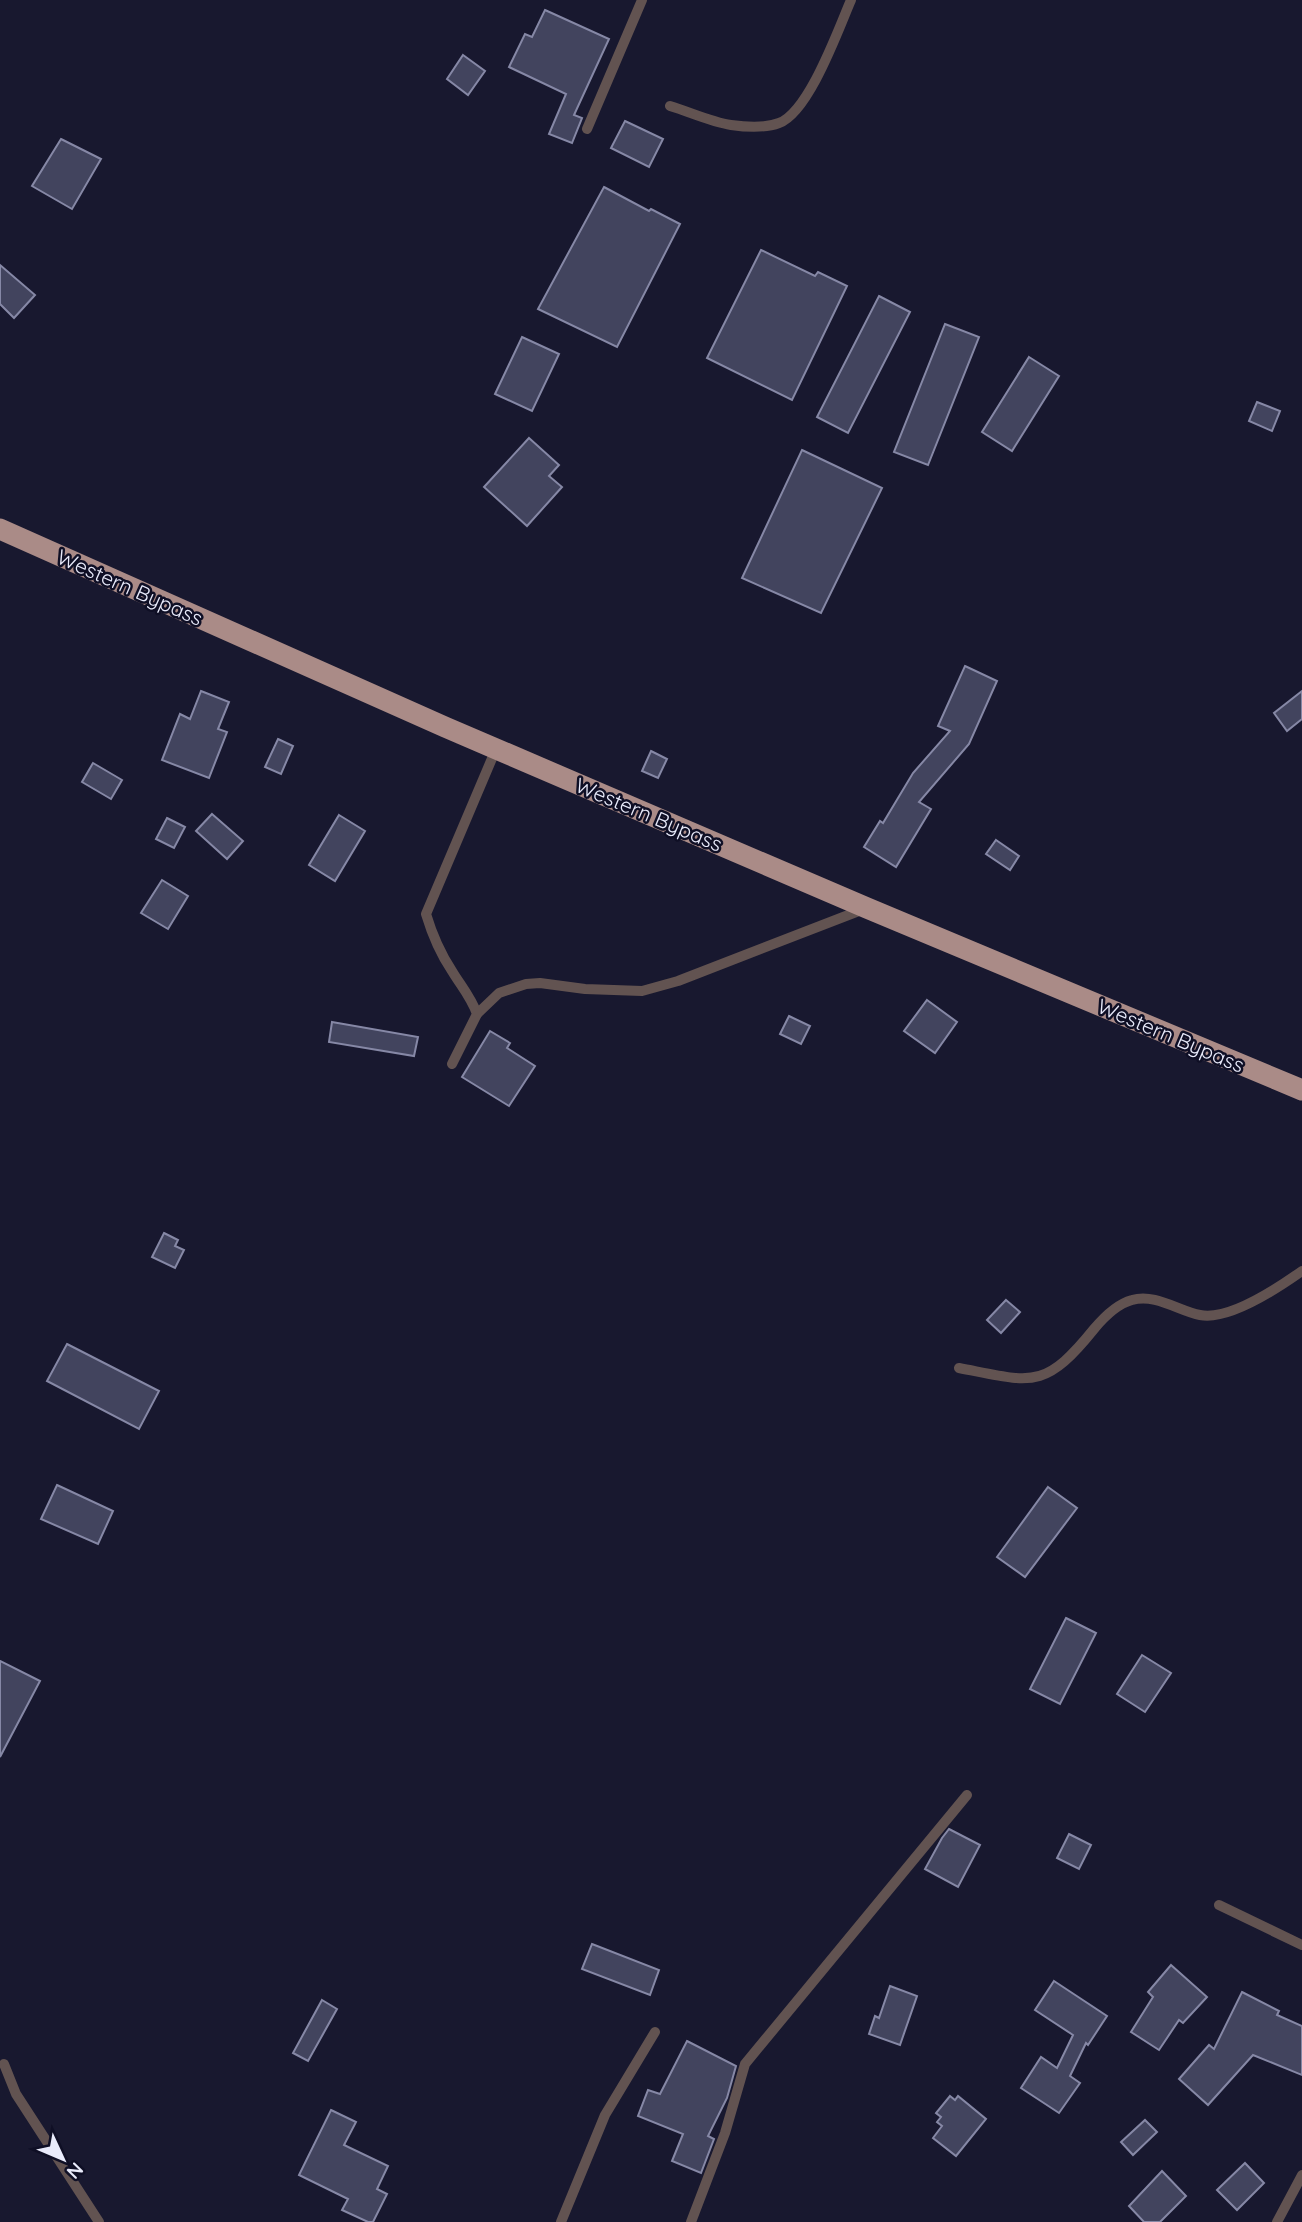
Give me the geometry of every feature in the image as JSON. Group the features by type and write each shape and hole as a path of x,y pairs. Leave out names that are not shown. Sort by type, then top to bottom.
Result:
{"main road":[{"name":"Western Bypass","path":"0,529 496,749 1302,1090"}],"lane":[{"path":"587,129 642,0"},
{"path":"670,106 730,125 780,123 800,107 810,91 851,0"},
{"path":"477,1014 470,995 452,971 432,936 426,914 496,749"},
{"path":"452,1064 477,1014 499,993 540,983 585,989 642,991 678,981 867,908"},
{"path":"959,1368 1012,1378 1032,1378 1047,1374 1067,1360 1110,1312 1132,1300 1150,1300 1202,1316 1214,1316 1240,1307 1302,1271"},
{"path":"691,2222 725,2133 745,2064 967,1795"},
{"path":"1219,1905 1302,1945"},
{"path":"561,2222 605,2115 655,2032"},
{"path":"4,2064 16,2094 99,2222"},
{"path":"1277,2222 1302,2175"}],"building":[{"path":"545,10 609,39 574,115 582,118 572,143 549,134 566,94 509,67 525,34 532,37"},
{"path":"463,55 485,71 468,95 447,79"},
{"path":"625,121 663,139 649,167 611,148"},
{"path":"61,139 101,159 72,209 32,186"},
{"path":"604,187 680,224 617,347 538,309"},
{"path":"761,250 815,276 818,272 847,286 792,400 707,358"},
{"path":"0,265 35,295 14,318 0,304"},
{"path":"879,296 910,312 848,433 817,417"},
{"path":"945,324 979,337 928,465 894,452"},
{"path":"522,337 559,354 532,411 495,394"},
{"path":"1029,357 1059,376 1012,451 982,432"},
{"path":"1257,402 1280,411 1272,431 1249,421"},
{"path":"529,438 559,465 549,476 562,487 527,526 484,487"},
{"path":"802,450 882,488 821,613 742,578"},
{"path":"965,666 997,681 969,744 919,802 931,809 896,867 864,847 880,821 883,823 913,773 950,731 938,726"},
{"path":"201,691 229,702 218,729 227,732 209,778 162,760 180,714 190,719"},
{"path":"1302,691 1302,719 1287,731 1274,713"},
{"path":"278,739 293,746 281,774 265,767"},
{"path":"651,751 667,759 658,778 642,771"},
{"path":"93,763 122,780 111,799 82,782"},
{"path":"212,814 243,841 227,859 196,831"},
{"path":"339,815 365,831 335,881 309,865"},
{"path":"167,818 185,827 174,848 156,839"},
{"path":"996,840 1019,856 1010,870 986,854"},
{"path":"162,880 188,896 168,929 141,913"},
{"path":"927,1000 957,1022 935,1053 904,1031"},
{"path":"789,1016 810,1026 801,1044 780,1034"},
{"path":"332,1022 418,1037 414,1056 329,1042"},
{"path":"490,1031 510,1043 507,1048 535,1066 509,1106 462,1077"},
{"path":"164,1233 178,1240 175,1246 184,1250 175,1268 152,1257"},
{"path":"1006,1300 1020,1312 1001,1333 987,1320"},
{"path":"67,1344 159,1391 139,1429 47,1381"},
{"path":"57,1485 113,1511 98,1544 41,1519"},
{"path":"1048,1487 1077,1508 1025,1577 997,1557"},
{"path":"1066,1618 1096,1633 1060,1704 1030,1689"},
{"path":"1142,1655 1171,1673 1145,1712 1117,1694"},
{"path":"0,1661 40,1681 0,1757"},
{"path":"949,1829 980,1845 958,1887 925,1869"},
{"path":"1069,1834 1091,1845 1079,1869 1057,1858"},
{"path":"592,1944 659,1970 650,1995 582,1969"},
{"path":"1171,1965 1207,1997 1183,2023 1179,2020 1159,2050 1131,2032 1153,1997 1148,1992"},
{"path":"1054,1981 1107,2016 1088,2045 1086,2043 1070,2076 1080,2083 1059,2113 1021,2088 1041,2057 1057,2068 1073,2035 1035,2010"},
{"path":"890,1986 917,1996 900,2045 869,2034 875,2016 879,2018"},
{"path":"1242,1992 1279,2011 1277,2015 1302,2026 1302,2075 1253,2055 1208,2105 1179,2079 1209,2045 1214,2049"},
{"path":"322,2000 337,2009 308,2061 293,2053"},
{"path":"687,2041 736,2066 727,2098 708,2136 714,2139 701,2173 672,2161 683,2134 638,2116 648,2090 660,2094"},
{"path":"950,2096 955,2100 958,2096 986,2119 956,2156 933,2138 942,2126 937,2122 941,2117 936,2113"},
{"path":"331,2110 356,2122 344,2145 388,2166 377,2189 387,2194 373,2222 342,2210 348,2199 299,2175"},
{"path":"1145,2120 1157,2132 1133,2155 1121,2142"},
{"path":"1245,2163 1264,2183 1237,2210 1217,2190"},
{"path":"1162,2171 1186,2196 1160,2222 1144,2222 1129,2206"}]}
